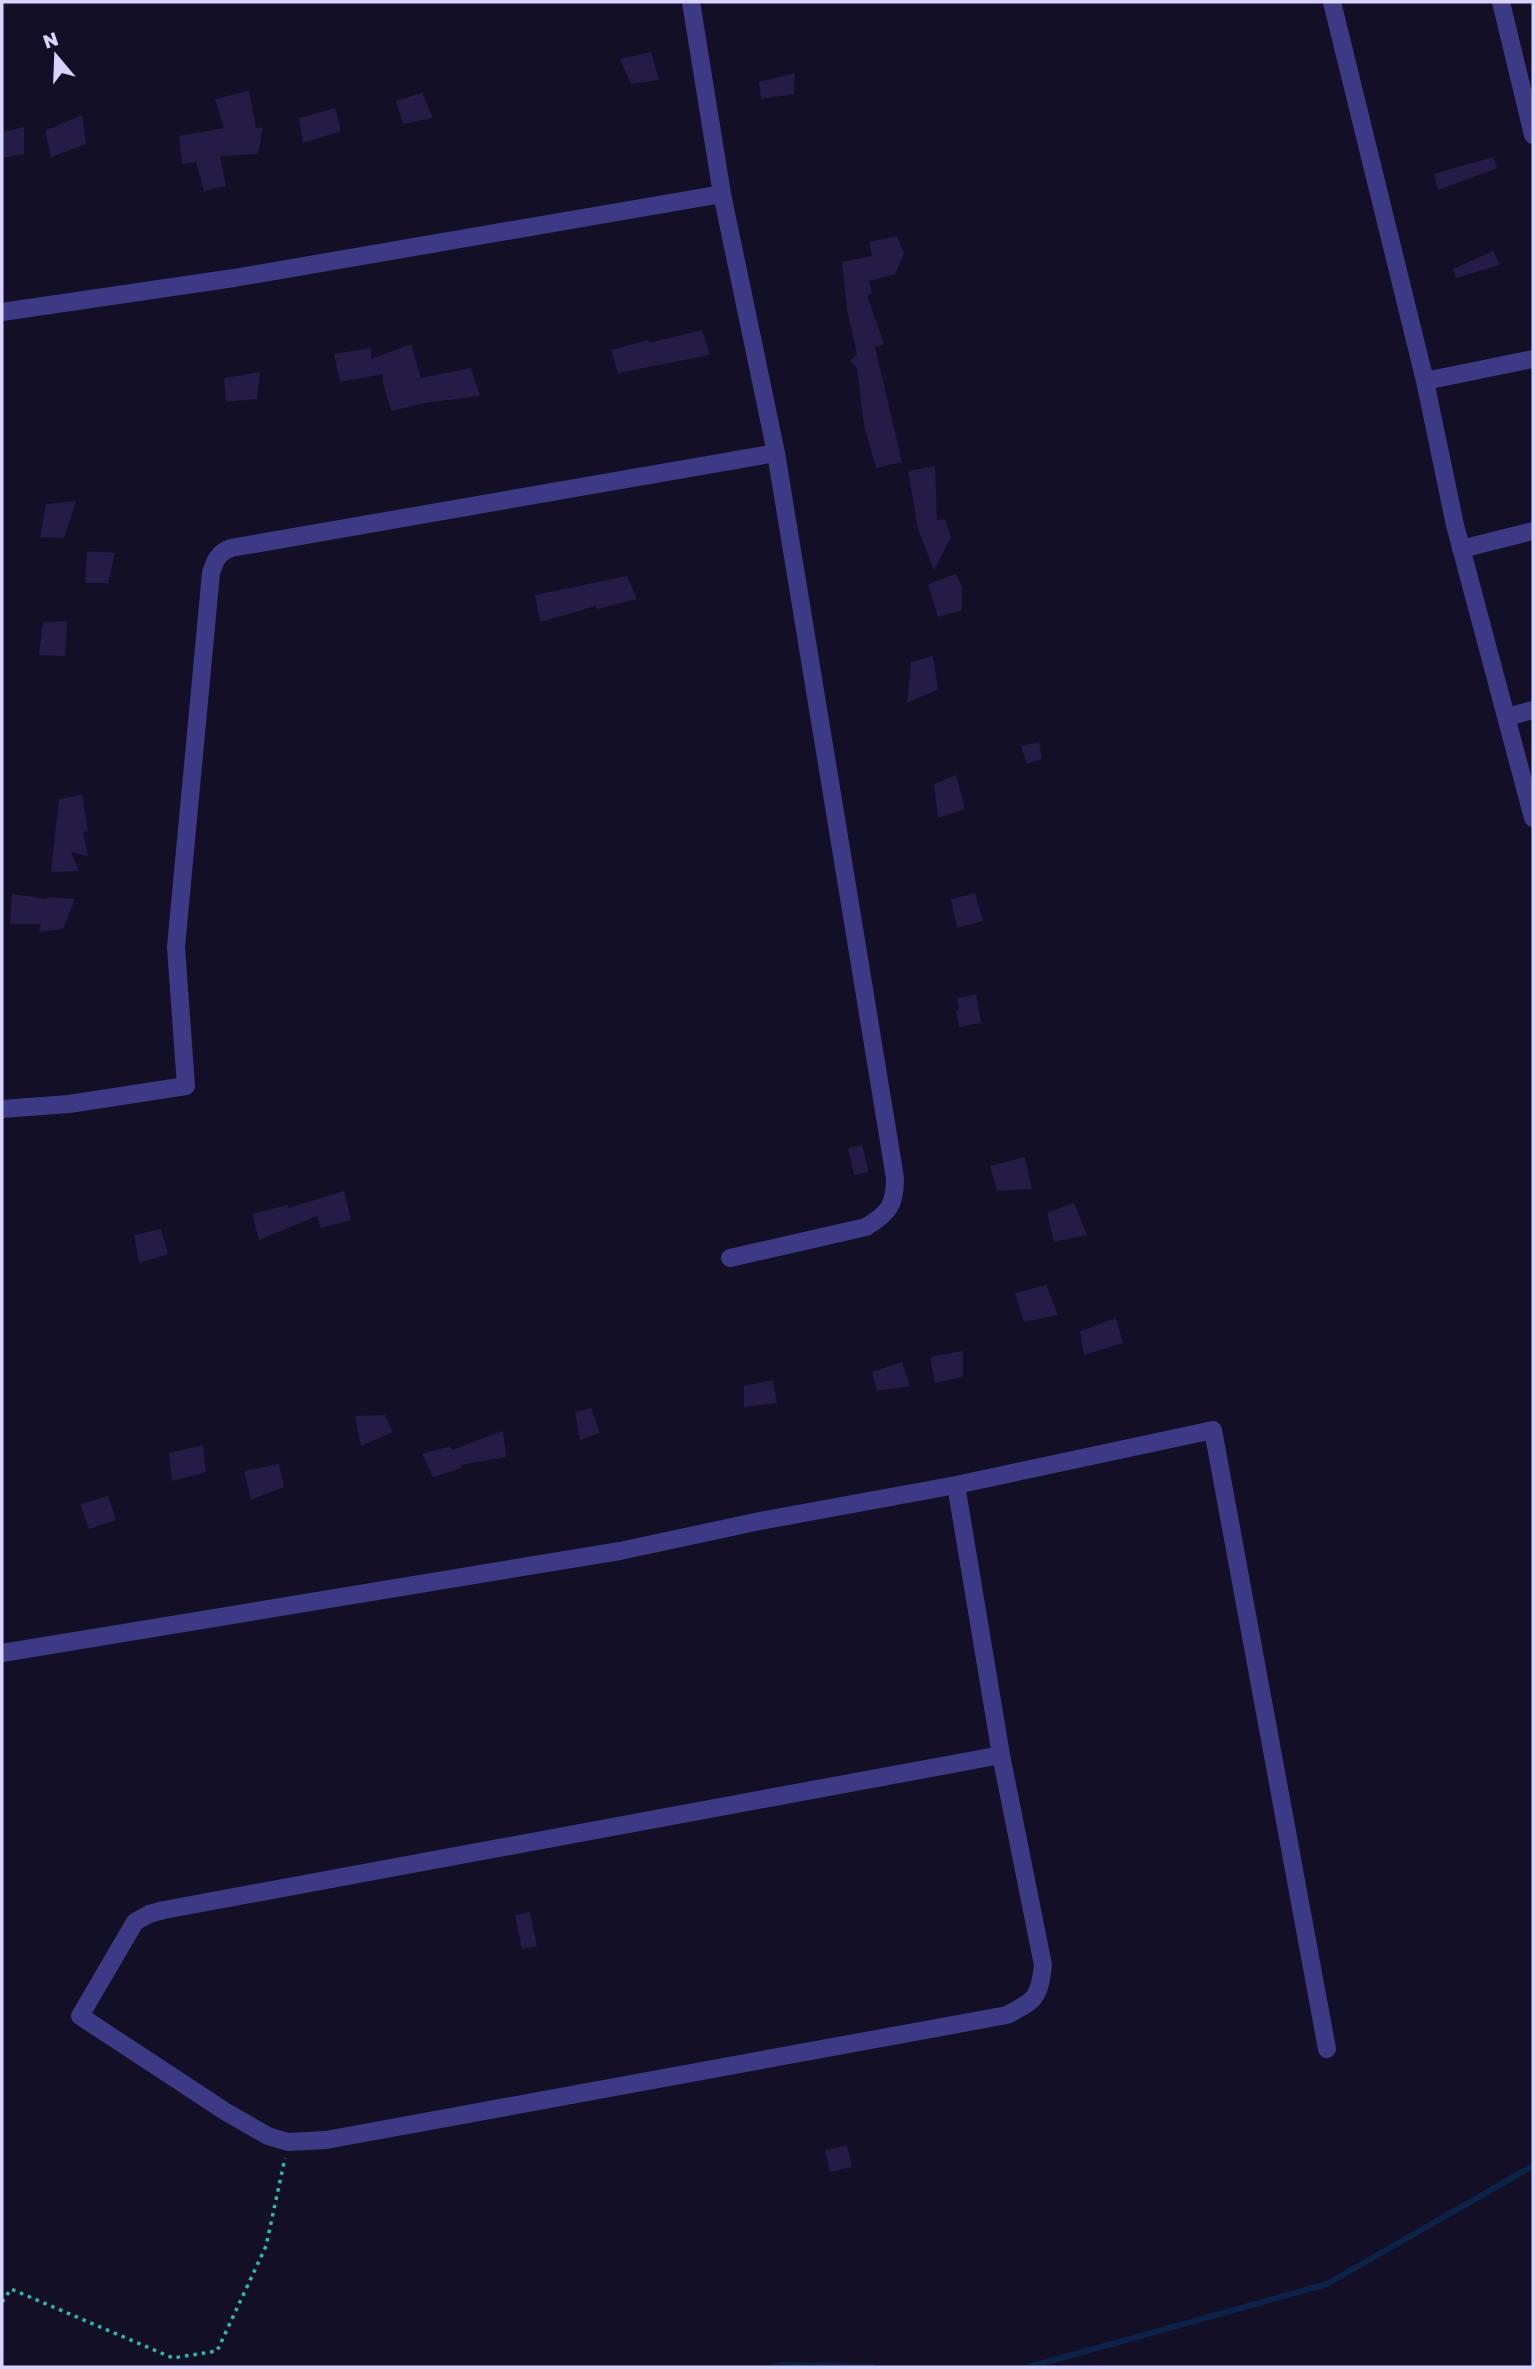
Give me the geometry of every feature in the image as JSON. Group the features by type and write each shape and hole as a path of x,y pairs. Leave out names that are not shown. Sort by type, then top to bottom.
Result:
{"street":[{"path":"691,2 722,194 776,453 895,1178 895,1196 885,1215 866,1227 730,1258"},
{"path":"1332,2 1425,381 1455,525 1533,818"},
{"path":"1501,2 1533,135"},
{"path":"2,312 234,278 722,194"},
{"path":"1425,381 1533,359"},
{"path":"2,1109 69,1104 186,1086 176,947 211,573 222,552 776,453"},
{"path":"1461,549 1533,531"},
{"path":"1507,716 1533,710"},
{"path":"2,1653 620,1551 760,1521 956,1485 1213,1430 1327,2049"},
{"path":"956,1485 1001,1755 1043,1965 1040,1989 1029,2004 1007,2015 326,2140 288,2142 268,2136 226,2112 80,2015 135,1922 149,1914 1001,1755"}],"path":[{"path":"2,2302 11,2289 173,2358 217,2351 266,2246 288,2142"}],"building":[{"path":"651,52 659,80 631,84 620,59"},
{"path":"795,73 794,94 761,99 759,82"},
{"path":"249,91 256,128 263,127 258,154 220,156 226,186 204,191 196,162 182,164 179,136 224,128 215,99"},
{"path":"422,93 433,118 403,124 396,101"},
{"path":"335,108 341,131 303,143 299,118"},
{"path":"82,115 86,144 51,157 45,131"},
{"path":"24,127 24,154 2,158 2,132"},
{"path":"1493,157 1497,168 1438,190 1434,174"},
{"path":"897,236 904,253 895,274 869,281 872,294 867,295 884,344 875,347 902,462 876,468 864,425 857,368 850,361 857,354 847,309 842,262 872,256 869,242"},
{"path":"1493,251 1500,265 1456,278 1453,269"},
{"path":"702,330 710,355 618,373 611,350"},
{"path":"411,344 421,378 471,368 480,396 424,403 391,411 383,374 340,382 334,354 371,348 371,359"},
{"path":"260,372 257,399 226,402 224,378"},
{"path":"935,466 937,520 945,519 951,537 934,570 918,529 908,471"},
{"path":"76,501 64,538 40,537 46,504"},
{"path":"87,551 115,553 108,583 85,583"},
{"path":"956,574 962,587 962,610 938,617 928,584"},
{"path":"627,576 637,599 597,609 596,606 540,622 535,595"},
{"path":"67,621 65,656 39,655 43,622"},
{"path":"933,656 938,689 907,703 911,662"},
{"path":"1039,742 1042,759 1027,764 1021,746"},
{"path":"956,775 965,809 938,818 934,784"},
{"path":"82,795 88,831 83,832 88,856 71,852 79,871 51,872 59,799"},
{"path":"975,893 983,921 957,928 951,899"},
{"path":"12,894 47,899 75,899 63,929 39,932 41,924 10,924"},
{"path":"976,994 981,1023 959,1027 957,998"},
{"path":"862,1145 869,1172 854,1175 848,1148"},
{"path":"1025,1157 1032,1189 997,1191 990,1166"},
{"path":"344,1191 351,1220 321,1228 317,1216 259,1240 252,1214 288,1205 288,1208"},
{"path":"1074,1203 1087,1235 1054,1242 1047,1213"},
{"path":"161,1229 168,1254 139,1263 134,1235"},
{"path":"1046,1285 1058,1315 1024,1322 1015,1293"},
{"path":"1116,1318 1123,1343 1084,1355 1080,1331"},
{"path":"963,1351 963,1377 935,1383 930,1357"},
{"path":"902,1362 910,1386 877,1391 872,1372"},
{"path":"773,1380 777,1403 744,1407 744,1386"},
{"path":"591,1408 600,1433 580,1440 575,1412"},
{"path":"385,1415 393,1432 361,1446 355,1416"},
{"path":"503,1431 506,1457 460,1465 462,1468 433,1477 422,1454 450,1446 452,1450"},
{"path":"203,1445 206,1472 172,1481 169,1453"},
{"path":"279,1464 284,1487 251,1500 244,1471"},
{"path":"108,1496 116,1520 89,1529 80,1504"},
{"path":"530,1912 537,1946 522,1949 515,1915"},
{"path":"847,2145 852,2167 830,2172 825,2150"}],"waterway":[{"path":"1029,2367 1327,2284 1533,2166"},
{"path":"772,2367 873,2367"}]}
